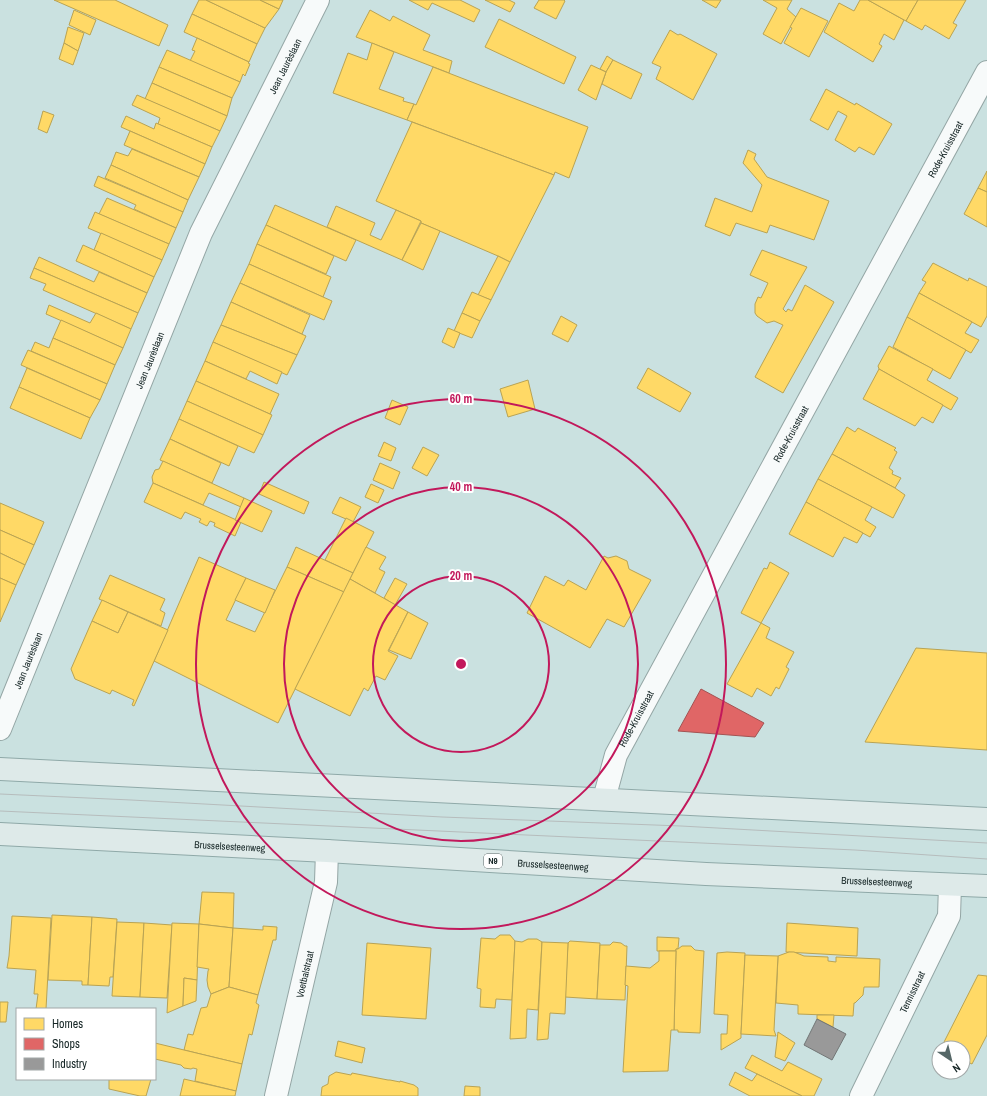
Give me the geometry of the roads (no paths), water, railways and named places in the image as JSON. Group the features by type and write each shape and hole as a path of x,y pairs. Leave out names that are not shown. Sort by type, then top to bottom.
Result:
{"main road":[{"path":"0,769 987,819"},
{"name":"Brusselsesteenweg","path":"0,834 327,851 706,874 987,886"}],"street":[{"name":"Jean Jaurèslaan","path":"0,729 201,233 318,0"},
{"name":"Rode-Kruisstraat","path":"604,800 616,755 987,72"},
{"name":"Voetbalstraat","path":"276,1096 326,882 327,851"},
{"name":"Tennisstraat","path":"861,1096 949,916 950,885"}],"tram line":[{"path":"0,794 442,817 681,826 987,843"},
{"path":"0,811 855,850 987,859"}]}
